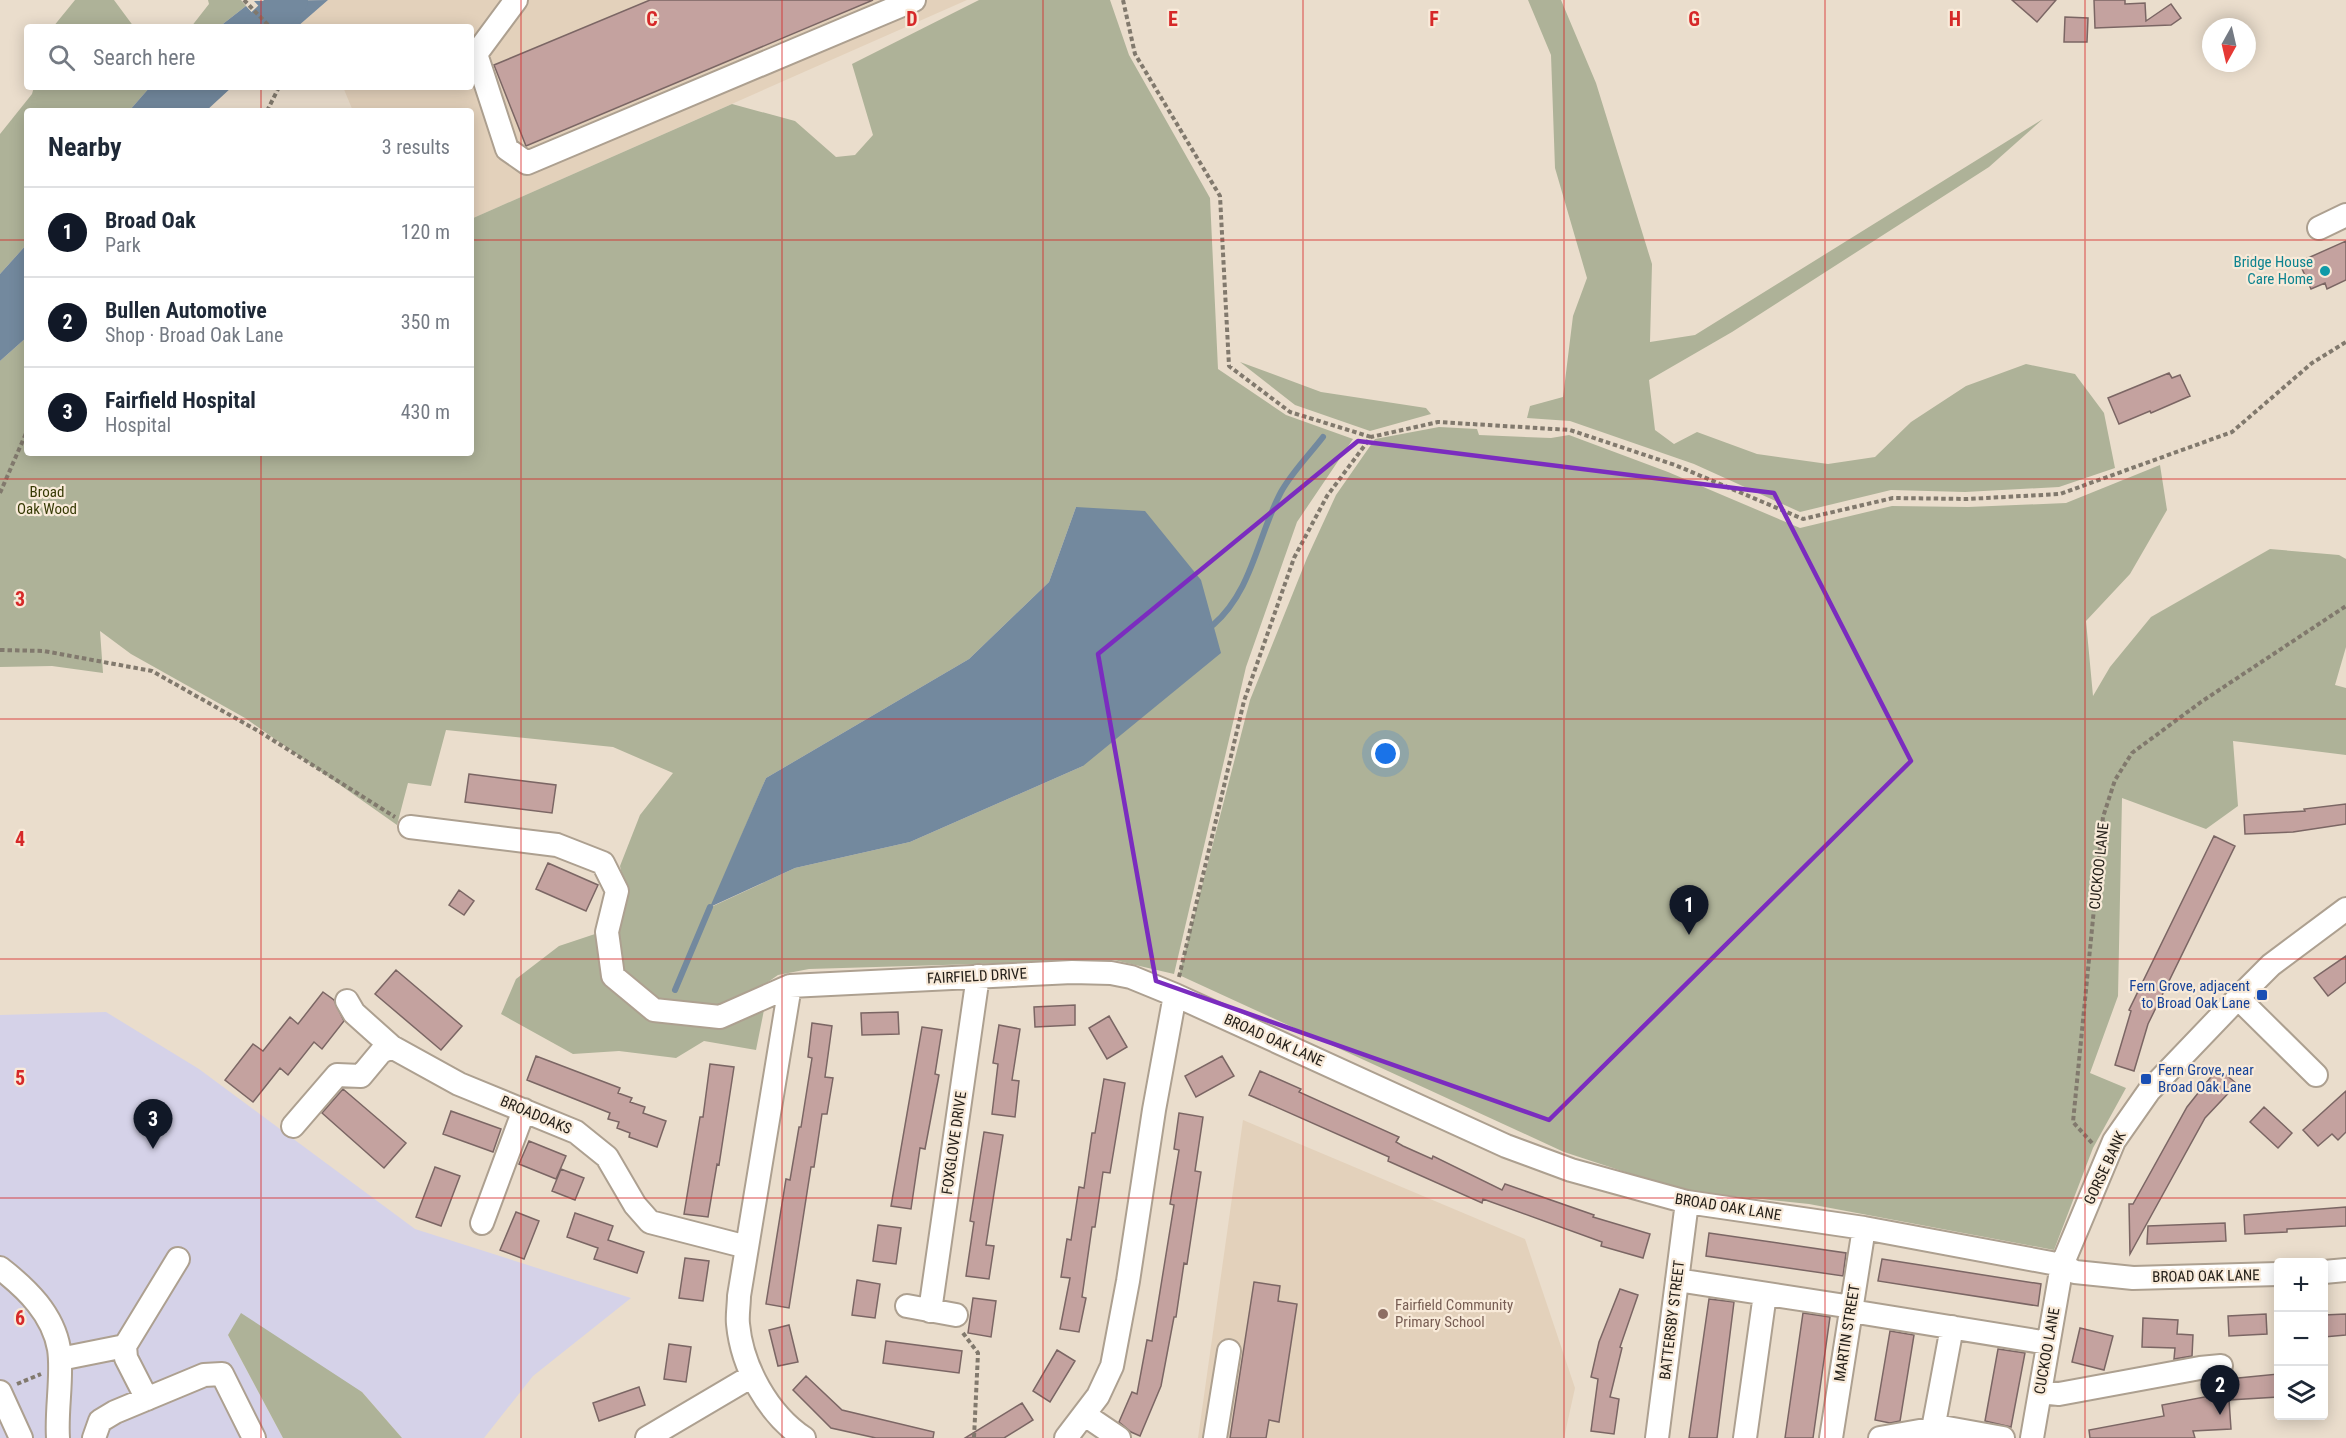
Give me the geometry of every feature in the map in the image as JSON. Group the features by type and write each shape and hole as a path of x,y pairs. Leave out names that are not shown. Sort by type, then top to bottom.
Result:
{"street":[{"path":"516,0 476,54 507,149 526,163 914,0"},
{"path":"2319,228 2346,215"},
{"path":"410,827 557,845 603,863 617,891 607,932 613,976 654,1010 720,1017 790,986"},
{"name":"GORSE BANK","path":"2062,1265 2114,1141 2149,1091 2271,965 2346,909"},
{"name":"FAIRFIELD DRIVE","path":"790,986 978,976 1111,973 1131,977 1175,995"},
{"name":"FOXGLOVE DRIVE","path":"930,1311 978,976"},
{"path":"790,986 739,1296 738,1324 752,1376 775,1413 804,1438"},
{"path":"1066,1438 1098,1396 1112,1366 1175,995"},
{"name":"BROAD OAK LANE","path":"1175,995 1506,1146 1571,1170 1687,1202 1864,1228 2062,1265 2075,1272 2133,1278 2274,1274"},
{"path":"2238,998 2316,1075"},
{"name":"BROADOAKS","path":"347,1001 354,1013 392,1047 459,1084 576,1132 607,1157 636,1205 650,1222 747,1247"},
{"path":"293,1126 337,1075 361,1076 381,1052 392,1047"},
{"path":"482,1223 524,1110"},
{"name":"BATTERSBY STREET","path":"1658,1438 1687,1202"},
{"name":"MARTIN STREET","path":"1831,1438 1864,1228"},
{"path":"147,1399 126,1358 125,1346 178,1259"},
{"name":"CUCKOO LANE","path":"2032,1438 2062,1265"},
{"path":"0,1268 38,1303 50,1322 59,1348 58,1438"},
{"path":"2328,1272 2346,1270"},
{"path":"1677,1280 2048,1343"},
{"path":"1745,1438 1765,1294"},
{"path":"907,1306 956,1315"},
{"path":"1933,1429 1952,1327"},
{"path":"60,1359 125,1346"},
{"path":"1215,1438 1229,1351"},
{"path":"2040,1392 2059,1394 2221,1366"},
{"path":"94,1438 100,1421 204,1375 222,1374 254,1438"},
{"path":"647,1438 752,1376"},
{"path":"0,1392 21,1438"},
{"path":"1085,1415 1119,1438"},
{"path":"1880,1438 1942,1427 2003,1438"}],"path":[{"path":"244,0 267,24"},
{"path":"1123,0 1136,54 1220,196 1229,366 1290,412 1371,436 1438,422 1570,430 1675,465 1803,519 1893,498 1967,499 2060,494 2232,432 2312,363 2346,342"},
{"path":"268,108 278,90"},
{"path":"1175,995 1244,701 1294,558 1327,496 1371,436"},
{"path":"0,493 24,438"},
{"name":"CUCKOO LANE","path":"2106,1160 2073,1122 2103,817 2115,780 2132,753 2201,702 2346,606"},
{"path":"0,650 44,651 152,671 260,732 410,827"},
{"path":"956,1315 962,1331 978,1353 974,1438"}],"highlighted area":[{"path":"1358,441 1774,493 1911,761 1549,1120 1156,981 1098,654"}],"shaded area":[{"path":"328,0 967,0 474,218 474,108 352,108 344,90 474,90 474,24 300,24"},
{"path":"106,1012 199,1069 415,1229 631,1298 533,1376 484,1438 402,1438 362,1392 228,1335 283,1438 0,1438 0,1015"},
{"name":"Fairfield Community Primary School","path":"1243,1120 1525,1239 1575,1388 1564,1438 1198,1438"}],"green space":[{"path":"75,0 114,0 132,24 55,24"},
{"path":"208,0 241,0 246,6 223,24 193,24 209,4"},
{"name":"Broad Oak Wood","path":"979,0 1110,0 1129,55 1210,198 1218,369 1286,415 1353,439 1297,522 1246,667 1174,974 1114,960 809,969 778,975 755,991 717,1011 658,1005 621,973 613,934 626,894 620,866 640,815 673,773 613,747 446,730 431,786 408,783 397,825 245,718 131,654 100,631 103,673 52,666 0,667 0,361 24,340 24,456 474,456 474,218 732,104 795,121 836,157 855,155 873,135 852,64","holes":["1076,507 1083,766 910,842 795,868 711,907 766,778 969,659 1049,582"]},
{"path":"1528,0 1561,0 1596,83 1652,264 1650,342 1695,335 2043,119 1989,167 1732,332 1649,380 1655,430 1674,444 1697,432 1757,454 1828,464 1875,457 1911,422 1966,386 2026,364 2075,374 2104,413 2115,468 2059,487 1965,492 1891,490 1800,512 1694,464 1570,421 1527,418 1530,406 1563,397 1573,316 1587,278 1555,168 1551,55"},
{"path":"33,90 147,90 132,108 24,108 24,247 0,274 0,134"},
{"path":"1240,362 1321,392 1426,408 1431,414 1370,431 1295,405"},
{"path":"1439,427 1477,429 1479,435 1551,438 1569,435 1668,472 1800,528 1892,506 1968,507 2066,503 2160,465 2167,510 2130,574 2086,621 2093,696 2110,667 2151,617 2270,549 2339,555 2346,559 2346,647 2335,685 2346,688 2346,755 2233,741 2238,806 2206,829 2122,798 2118,996 2090,1073 2126,1088 2093,1148 2054,1250 1809,1204 1683,1191 1564,1152 1179,975 1250,700 1307,558 1336,495 1375,439"},
{"path":"601,932 607,980 653,1015 765,1005 756,1050 704,1041 676,1058 619,1051 573,1054 501,1014 516,979 559,946"},
{"path":"241,1313 362,1392 402,1438 283,1438 228,1335"}],"water":[{"path":"328,0 300,24 275,24 254,1"},
{"path":"246,6 262,24 223,24"},
{"path":"147,90 229,90 209,108 132,108"},
{"path":"24,247 24,340 0,361 0,274"},
{"path":"1076,507 1145,511 1201,580 1221,653 1083,766 910,842 795,868 710,907 766,778 969,659 1049,582"}],"building":[{"path":"650,0 873,0 526,146 494,65"},
{"path":"2012,0 2056,0 2037,22"},
{"path":"2094,0 2125,0 2125,4 2145,3 2146,21 2171,4 2181,18 2171,25 2095,28"},
{"path":"2065,17 2088,18 2087,42 2064,42"},
{"name":"Bridge House Care Home","path":"2346,241 2346,280 2327,289 2325,283 2311,289 2299,262"},
{"path":"2169,373 2172,378 2180,375 2190,396 2119,424 2108,398"},
{"path":"469,774 556,785 552,813 465,802"},
{"path":"2346,804 2346,824 2293,832 2245,834 2244,815 2305,811 2304,809"},
{"path":"2214,836 2235,846 2148,1024 2134,1071 2115,1065 2131,1011 2129,1010"},
{"path":"548,863 598,885 586,911 536,889"},
{"path":"459,890 474,901 464,915 449,905"},
{"path":"2346,956 2346,982 2328,996 2314,978"},
{"path":"396,970 462,1026 441,1050 375,994"},
{"path":"323,992 334,1000 344,1021 322,1049 314,1042 288,1075 280,1068 253,1102 225,1080 253,1044 263,1051 290,1017 298,1024"},
{"path":"1075,1005 1075,1025 1035,1027 1034,1007"},
{"path":"898,1012 899,1034 862,1035 861,1013"},
{"path":"1109,1016 1127,1047 1107,1059 1089,1028"},
{"path":"812,1023 832,1026 825,1077 833,1078 827,1114 822,1114 814,1167 811,1167 789,1308 766,1304 786,1179 790,1180 799,1127 801,1127 812,1058 808,1057"},
{"path":"999,1025 1020,1029 1012,1080 1019,1081 1015,1117 992,1114 998,1064 993,1063"},
{"path":"922,1027 942,1030 935,1074 939,1075 925,1149 920,1148 911,1209 891,1206"},
{"path":"536,1056 620,1088 618,1093 632,1098 630,1102 645,1107 643,1113 666,1121 657,1147 629,1137 630,1133 617,1128 619,1122 608,1119 610,1113 527,1080"},
{"path":"1222,1056 1234,1076 1196,1097 1185,1076"},
{"path":"710,1064 734,1067 719,1165 717,1164 708,1217 684,1214 700,1117 703,1117"},
{"path":"2218,1068 2237,1084 2205,1118 2130,1254 2129,1204 2133,1204 2187,1107"},
{"path":"1260,1071 1301,1089 1299,1092 1399,1137 1396,1142 1403,1146 1432,1159 1433,1156 1502,1190 1505,1184 1594,1215 1593,1217 1650,1234 1643,1258 1601,1246 1602,1242 1483,1199 1482,1203 1388,1161 1389,1157 1249,1095"},
{"path":"1104,1079 1125,1083 1110,1173 1103,1172 1095,1227 1092,1227 1082,1297 1086,1298 1079,1332 1060,1329 1070,1278 1061,1277 1067,1239 1071,1240 1079,1187 1084,1188 1092,1133 1095,1133"},
{"path":"343,1089 406,1143 384,1168 322,1113"},
{"path":"2346,1091 2346,1132 2338,1140 2332,1134 2318,1146 2303,1130"},
{"path":"2264,1107 2292,1133 2278,1148 2250,1122"},
{"path":"451,1111 501,1129 493,1152 443,1134"},
{"path":"1179,1113 1203,1117 1195,1171 1201,1172 1187,1264 1184,1263 1176,1317 1174,1317 1161,1386 1140,1436 1119,1422 1132,1392 1137,1394 1147,1340 1152,1341 1174,1205 1170,1204 1179,1150 1174,1149"},
{"path":"984,1132 1003,1135 986,1245 994,1246 989,1279 966,1276 974,1222 970,1221"},
{"path":"529,1141 566,1156 556,1179 519,1164"},
{"path":"435,1167 460,1176 441,1226 416,1217"},
{"path":"561,1169 584,1178 575,1200 552,1191"},
{"path":"2346,1207 2346,1226 2245,1234 2244,1215"},
{"path":"516,1212 539,1221 524,1259 500,1250"},
{"path":"575,1213 613,1226 608,1240 644,1252 637,1273 594,1259 598,1248 567,1237"},
{"path":"2225,1223 2226,1241 2147,1244 2148,1226"},
{"path":"878,1225 901,1228 896,1264 873,1261"},
{"path":"1709,1233 1846,1253 1843,1276 1706,1256"},
{"path":"685,1258 709,1261 703,1301 679,1298"},
{"path":"1882,1259 2041,1284 2038,1306 1878,1281"},
{"path":"857,1280 880,1284 875,1318 852,1315"},
{"path":"1254,1282 1280,1286 1278,1301 1297,1304 1279,1422 1269,1420 1266,1438 1230,1438"},
{"path":"1620,1289 1638,1295 1620,1347 1622,1348 1610,1397 1619,1399 1614,1434 1591,1431 1598,1379 1591,1377 1599,1342"},
{"path":"973,1298 996,1301 991,1337 968,1333"},
{"path":"1709,1299 1734,1302 1717,1438 1689,1438"},
{"path":"1803,1313 1830,1317 1813,1438 1785,1438"},
{"path":"2266,1314 2267,1334 2229,1336 2228,1316"},
{"path":"2346,1314 2346,1335 2328,1337 2328,1315"},
{"path":"2143,1318 2178,1320 2177,1334 2193,1335 2192,1356 2174,1359 2175,1348 2142,1347"},
{"path":"789,1325 798,1362 778,1366 769,1330"},
{"path":"2080,1328 2113,1336 2104,1370 2072,1362"},
{"path":"1890,1331 1914,1335 1900,1421 1890,1423 1875,1420"},
{"path":"886,1341 962,1351 959,1373 883,1363"},
{"path":"669,1344 691,1347 686,1382 664,1379"},
{"path":"1998,1349 2025,1353 2011,1427 1985,1421"},
{"path":"1057,1350 1075,1361 1050,1402 1033,1391"},
{"path":"2274,1374 2274,1397 2229,1400 2231,1429 2193,1431 2195,1438 2090,1438 2089,1430 2164,1416 2162,1405 2210,1396 2208,1381"},
{"path":"806,1376 842,1410 934,1432 933,1438 876,1438 831,1428 793,1390"},
{"path":"639,1387 645,1405 599,1421 593,1403"},
{"path":"1022,1403 1033,1420 1004,1438 965,1438"}],"waterway":[{"path":"265,24 290,0"},
{"path":"1213,625 1237,596 1246,579 1273,509 1285,485 1323,437"},
{"path":"675,990 710,907"}],"place":[{"name":"Bridge House Care Home","path":"2325,271"},
{"name":"Broad Oak","path":"1689,935"},
{"name":"Fern Grove, adjacent to Broad Oak Lane","path":"2262,995"},
{"name":"Fern Grove, near Broad Oak Lane","path":"2146,1079"},
{"name":"Fairfield Hospital","path":"153,1149"},
{"name":"Fairfield Community Primary School","path":"1383,1314"},
{"name":"Bullen Automotive","path":"2220,1415"}]}
